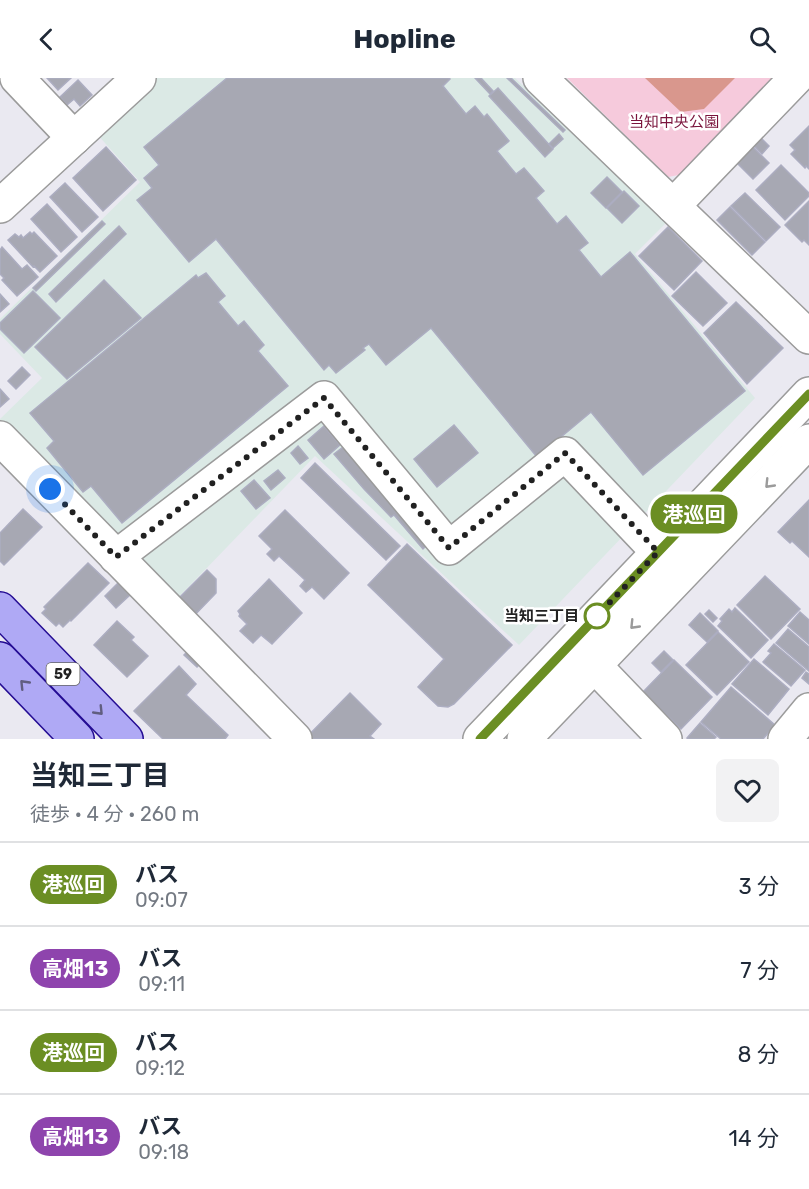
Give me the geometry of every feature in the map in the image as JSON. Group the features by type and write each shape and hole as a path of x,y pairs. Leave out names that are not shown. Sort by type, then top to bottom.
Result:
{"main road":[{"name":"59","path":"0,609 126,739"},
{"name":"59","path":"0,659 77,739"}],"street":[{"path":"17,78 74,138"},
{"path":"0,206 139,78"},
{"path":"540,78 809,338"},
{"path":"673,206 796,78"},
{"path":"480,739 809,393"},
{"path":"116,557 324,398 449,548 565,453 658,552"},
{"path":"0,438 295,739"},
{"path":"524,739 809,441"},
{"path":"595,666 665,739"},
{"path":"785,739 809,710"}],"shaded area":[{"path":"156,78 515,78 666,223 635,254 755,398 519,645 315,456 172,604 0,427 0,419 42,378 0,334 0,319 140,182 96,133"},
{"path":"645,78 735,78 704,109 681,112"}],"green space":[{"name":"当知中央公園","path":"567,78 777,78 684,174 668,177"}],"building":[{"path":"47,78 71,78 58,90"},
{"path":"227,78 449,78 443,86 466,114 475,106 484,117 487,114 509,141 497,151 516,174 524,168 544,191 536,198 557,224 566,216 588,243 579,250 601,277 630,252 745,391 643,475 591,412 537,457 431,328 386,365 369,344 363,348 365,350 336,373 329,365 324,370 216,239 189,262 137,200 152,188 144,178 159,165 144,147"},
{"path":"475,78 481,78 493,91 490,94"},
{"path":"507,78 511,78 565,130 563,132"},
{"path":"78,80 92,95 80,106 74,99 67,105 60,97"},
{"path":"498,88 553,149 545,157 489,96"},
{"path":"809,126 809,169 791,154 795,150 790,145"},
{"path":"559,134 563,139 553,148 549,144"},
{"path":"760,137 769,146 762,154 752,144"},
{"path":"752,146 769,163 753,179 736,162"},
{"path":"106,147 136,180 103,211 73,178"},
{"path":"781,165 809,193 809,196 785,220 756,190"},
{"path":"607,177 622,192 606,208 591,193"},
{"path":"65,183 98,217 82,232 50,197"},
{"path":"624,191 639,206 622,223 607,208"},
{"path":"745,193 780,227 766,241 731,206"},
{"path":"809,201 809,245 804,240 802,242 785,225"},
{"path":"47,204 77,237 61,252 31,219"},
{"path":"730,207 765,242 752,255 717,220"},
{"path":"102,221 105,224 36,291 33,288"},
{"path":"119,226 126,234 56,302 49,294"},
{"path":"668,227 702,261 674,290 639,256"},
{"path":"30,232 32,234 34,232 57,256 40,272 8,240 15,234 23,238"},
{"path":"2,247 22,269 27,265 38,277 17,296 2,280 4,278 0,274"},
{"path":"696,272 727,303 703,326 672,296"},
{"path":"206,273 225,296 218,302 238,326 244,321 264,345 258,351 288,386 122,523 91,486 83,492 47,448 54,441 30,413 196,275 198,278"},
{"path":"104,280 141,318 67,379 35,347"},
{"path":"33,291 60,318 24,353 0,329 0,323"},
{"path":"0,294 9,304 0,312"},
{"path":"736,302 783,348 747,384 704,333"},
{"path":"22,367 30,375 16,389 8,381"},
{"path":"0,389 9,399 0,407"},
{"path":"454,425 478,453 437,487 414,459"},
{"path":"324,426 340,445 324,459 308,440"},
{"path":"298,446 308,458 300,464 291,453"},
{"path":"343,447 427,545 423,549 394,515 391,517 334,454"},
{"path":"315,463 400,546 386,560 301,478"},
{"path":"278,470 285,478 271,490 264,481"},
{"path":"254,480 270,498 256,509 241,491"},
{"path":"809,500 809,557 778,532"},
{"path":"23,509 42,527 4,565 0,561 0,533"},
{"path":"285,510 349,573 324,599 312,587 306,592 300,586 305,580 279,556 274,561 267,554 272,549 259,536"},
{"path":"407,544 512,645 454,704 448,707 438,706 418,687 444,659 368,585"},
{"path":"88,563 109,583 71,621 63,627 59,623 56,626 42,613 46,609 44,607"},
{"path":"207,570 216,579 216,593 189,621 172,605"},
{"path":"765,576 800,609 771,639 737,605"},
{"path":"269,579 302,613 272,644 261,635 253,643 240,631 247,624 239,616 238,611"},
{"path":"118,583 130,595 116,608 105,596"},
{"path":"735,608 768,640 751,658 718,626 722,621 720,619 729,609 732,612"},
{"path":"709,610 717,618 713,622 705,614"},
{"path":"800,612 809,620 809,644 788,626"},
{"path":"700,613 718,631 707,642 689,625"},
{"path":"117,621 134,637 131,640 148,656 127,677 94,645"},
{"path":"788,629 809,647 809,671 776,643"},
{"path":"718,632 749,662 717,695 686,665"},
{"path":"774,644 805,670 791,686 763,662 771,653 768,651"},
{"path":"190,649 203,661 197,667 184,655"},
{"path":"664,651 673,660 661,672 652,663"},
{"path":"754,659 789,689 768,715 732,684"},
{"path":"674,660 712,697 681,729 643,692"},
{"path":"179,666 196,684 186,695 228,735 225,739 163,739 134,711"},
{"path":"806,672 809,674 809,684 802,678"},
{"path":"731,687 775,725 763,739 721,739 701,722"},
{"path":"350,693 381,724 370,736 374,739 310,739 307,737"},
{"path":"700,723 716,737 714,739 687,738"}],"bus line":[{"name":"港巡回","path":"480,739 809,394"}],"place":[{"name":"当知三丁目","path":"597,616"}],"route":[{"path":"50,489 116,557 324,398 449,548 565,453 658,552 593,620 597,616"}]}
